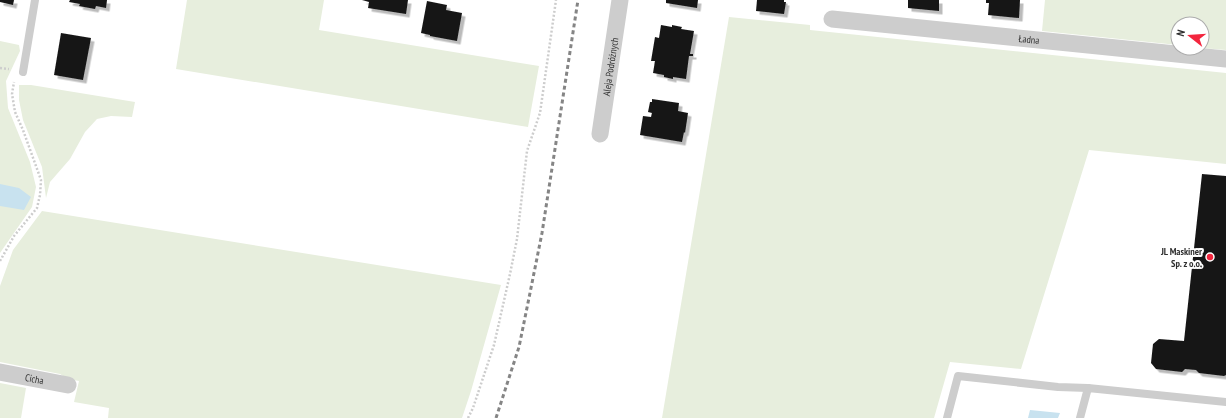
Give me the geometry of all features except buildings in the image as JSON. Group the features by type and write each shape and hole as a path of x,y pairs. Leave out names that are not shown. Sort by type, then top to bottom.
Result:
{"street":[{"name":"Aleja Podróżnych","path":"600,134 620,0"},
{"name":"Ładna","path":"832,19 1226,59"},
{"name":"Cicha","path":"0,372 68,385"}],"lane":[{"path":"24,72 35,0"},
{"path":"947,418 958,376 1058,387 1088,388 1226,402"},
{"path":"1080,418 1088,388"}],"path":[{"path":"468,418 494,345 510,274 517,239 527,151 540,113 556,0"},
{"path":"0,260 14,236 37,208 40,195 41,180 15,112 12,94 14,82 24,72"}],"green space":[{"path":"187,0 324,0 319,30 539,66 528,127 176,69"},
{"path":"1045,0 1226,0 1226,50 1210,49 1210,16 1170,16 1170,44 1042,31"},
{"path":"729,17 810,25 810,30 1226,73 1226,164 1089,150 1021,369 950,362 934,418 662,418"},
{"path":"0,41 19,45 20,51 6,81 8,108 30,162 36,187 32,207 0,253"},
{"path":"19,85 31,85 135,102 132,117 111,116 97,119 85,132 70,159 50,182 46,198 42,167 23,120 19,100"},
{"path":"42,211 501,285 462,418 108,418 109,408 74,402 79,381 68,379 60,374 0,362 0,286 13,250"},
{"path":"0,383 26,388 21,418 0,418"}],"water":[{"path":"0,184 19,188 31,197 24,210 0,206"},
{"path":"1030,410 1060,413 1058,418 1028,418"}],"railway":[{"path":"496,418 519,347 542,233 578,0"}],"place":[{"name":"JL Maskiner Sp. z o.o.","path":"1210,257"}]}
